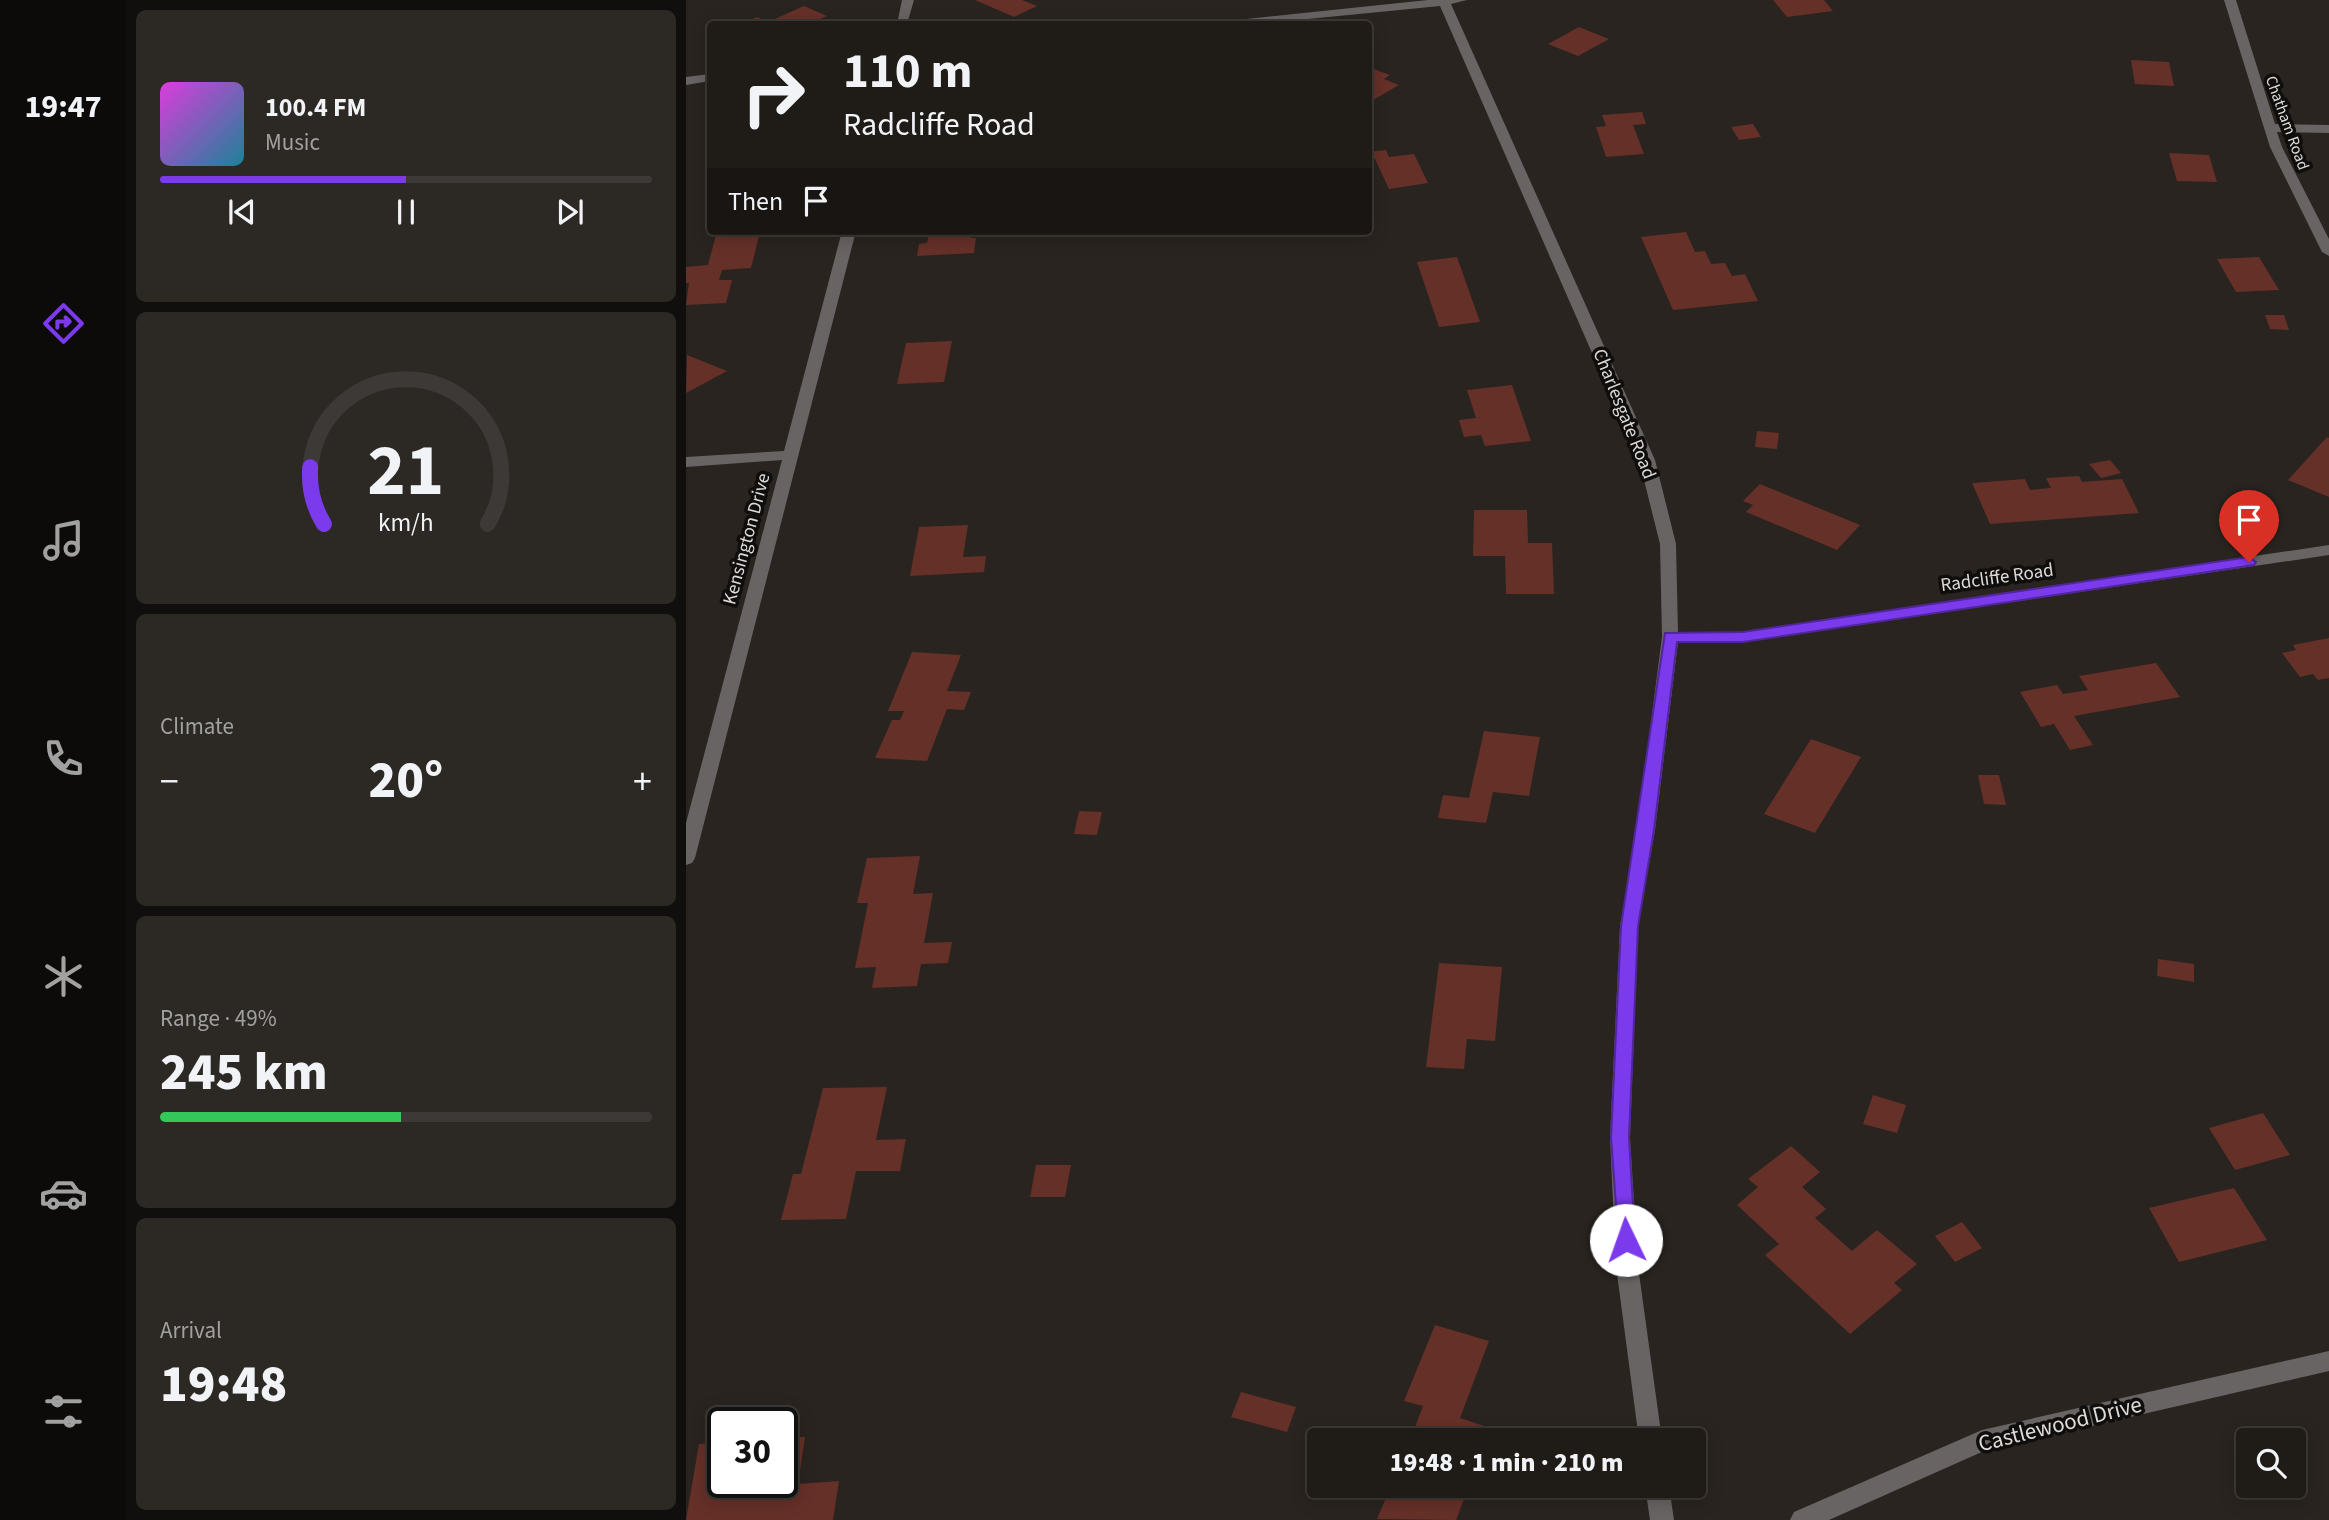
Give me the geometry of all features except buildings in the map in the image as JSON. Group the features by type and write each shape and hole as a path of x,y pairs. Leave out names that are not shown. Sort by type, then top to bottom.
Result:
{"street":[{"path":"903,21 908,0"},
{"name":"Chatham Road","path":"2230,0 2269,128 2285,169 2329,252"},
{"path":"1256,21 1452,1"},
{"name":"Charlesgate Road","path":"1452,1 1647,460 1668,544 1670,637 1646,830 1629,926 1620,1138 1627,1266 1649,1428"},
{"path":"686,81 707,78"},
{"path":"2269,128 2329,129"},
{"name":"Kensington Drive","path":"686,858 848,235"},
{"path":"686,462 791,455"},
{"name":"Radcliffe Road","path":"1670,637 1743,637 2329,550"},
{"name":"Castlewood Drive","path":"1802,1520 1982,1441 2329,1362"},
{"path":"1659,1498 1662,1520"}],"route":[{"path":"1626,1240 1620,1138 1629,926 1646,830 1670,637 1743,637 2249,562"}]}
